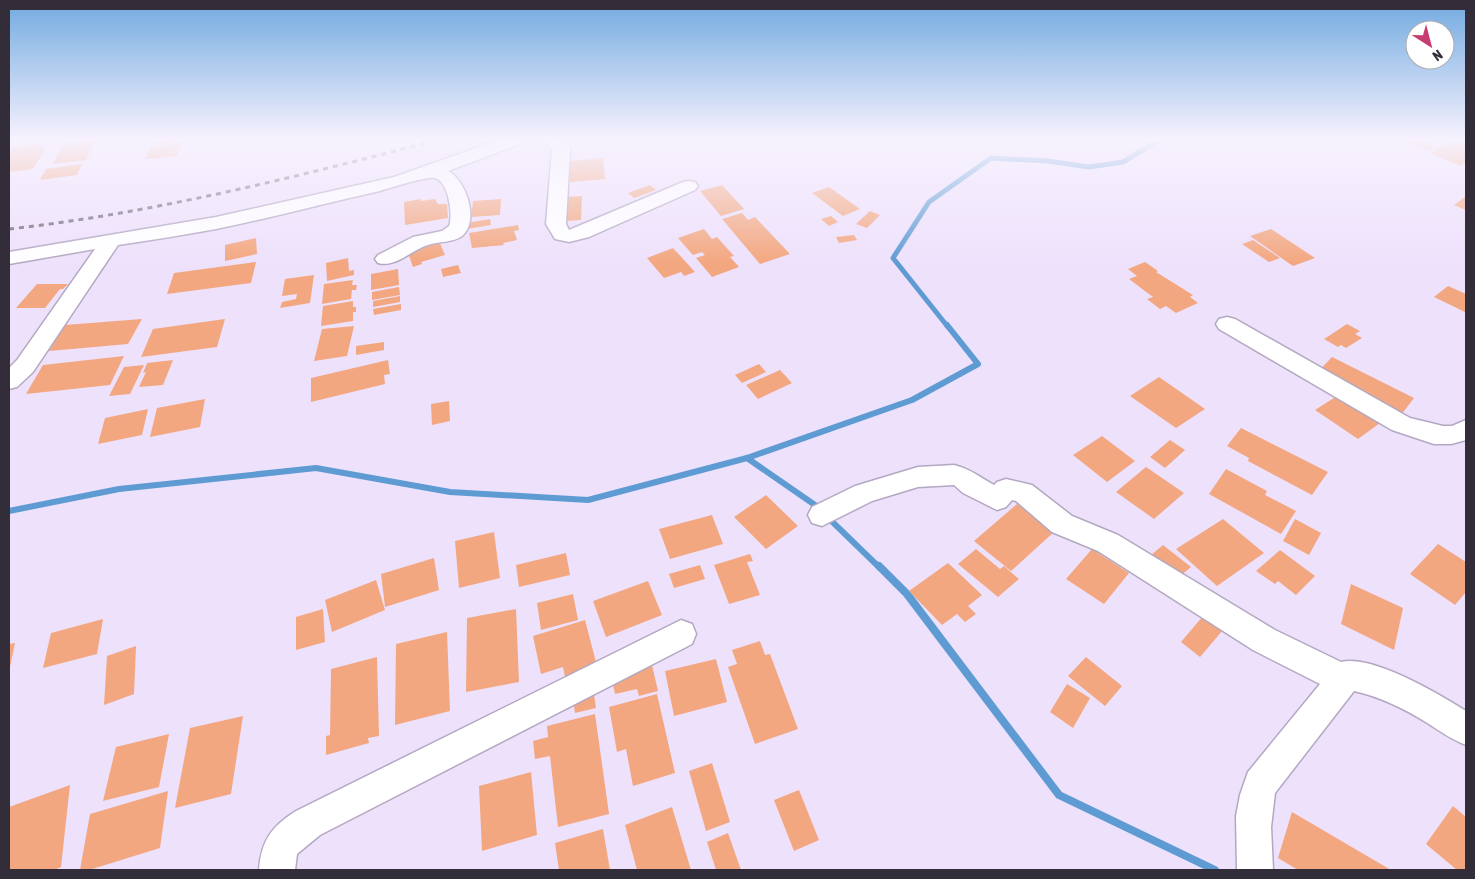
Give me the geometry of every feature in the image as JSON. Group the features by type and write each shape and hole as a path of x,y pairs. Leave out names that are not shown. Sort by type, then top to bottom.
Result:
{"street":[{"path":"9,258 216,223 391,181"},
{"path":"385,259 421,240 455,232 461,221 457,195 450,181"},
{"path":"559,181 556,224 562,235 569,236 582,233 689,186"},
{"path":"9,382 25,366 112,240"},
{"path":"1227,324 1401,424 1422,432 1438,435 1460,433 1466,429"},
{"path":"822,515 864,493 918,477 954,475 962,477 972,486 997,499 1006,489 1023,492 1062,524 1122,551 1264,640 1339,677 1347,675 1378,682 1408,695 1466,729"},
{"path":"277,870 281,845 292,833 308,823 680,634"},
{"path":"1255,870 1252,825 1254,802 1260,784 1347,675"}],"building":[{"path":"650,185 656,190 634,198 628,193"},
{"path":"722,185 744,209 721,216 700,191"},
{"path":"829,187 860,209 843,216 812,193"},
{"path":"582,196 581,220 565,221 566,197"},
{"path":"1466,196 1466,210 1454,205"},
{"path":"421,199 421,201 435,199 438,204 447,204 448,218 405,225 404,202"},
{"path":"501,199 500,215 471,217 473,201"},
{"path":"870,211 880,215 867,228 856,224"},
{"path":"742,213 748,220 755,217 790,254 760,264 722,219"},
{"path":"831,216 838,222 829,226 821,219"},
{"path":"490,219 491,225 467,229 466,223"},
{"path":"518,225 519,230 514,231 517,240 503,243 504,245 472,248 469,233"},
{"path":"704,229 712,239 717,237 734,256 730,257 739,267 712,277 696,258 705,255 702,252 693,255 678,238"},
{"path":"1271,229 1315,258 1293,266 1250,236"},
{"path":"854,235 857,240 839,243 836,237"},
{"path":"256,238 257,254 225,261 225,245"},
{"path":"1253,240 1280,258 1269,262 1242,244"},
{"path":"439,241 445,255 421,262 422,264 413,267 407,250"},
{"path":"673,248 695,272 684,276 681,272 664,278 647,258"},
{"path":"348,258 349,271 354,270 354,275 327,281 326,263"},
{"path":"256,262 251,283 167,294 174,273"},
{"path":"1145,262 1158,271 1156,272 1193,295 1190,297 1198,303 1176,313 1166,306 1160,309 1147,299 1153,297 1129,279 1137,276 1128,269"},
{"path":"458,265 461,273 443,277 441,269"},
{"path":"398,269 399,285 371,290 371,274"},
{"path":"314,275 310,303 280,308 282,302 296,299 297,294 282,296 285,279"},
{"path":"353,280 352,285 357,285 356,290 352,290 351,299 322,304 324,284"},
{"path":"37,284 68,284 63,289 60,289 45,308 16,308"},
{"path":"1448,286 1466,294 1465,312 1434,297"},
{"path":"399,287 400,295 372,300 372,292"},
{"path":"400,296 400,302 373,307 373,301"},
{"path":"353,301 353,307 356,307 356,312 353,312 353,321 321,326 323,306"},
{"path":"401,304 401,310 374,315 373,309"},
{"path":"142,319 128,344 49,351 65,325"},
{"path":"225,319 217,347 141,357 153,329"},
{"path":"1347,324 1360,331 1355,334 1362,338 1346,348 1341,345 1338,347 1324,339"},
{"path":"354,326 347,356 314,361 322,329"},
{"path":"384,342 384,350 356,355 356,346"},
{"path":"124,356 110,385 26,394 43,365"},
{"path":"1332,357 1414,398 1401,415 1317,373"},
{"path":"173,360 163,385 139,387 146,372 143,373 147,363"},
{"path":"388,360 390,374 384,375 385,384 311,402 311,378"},
{"path":"759,364 766,372 742,383 735,375"},
{"path":"144,365 130,394 109,396 124,367"},
{"path":"780,370 792,383 758,399 746,385"},
{"path":"1159,377 1205,409 1176,428 1130,396"},
{"path":"1337,396 1380,423 1358,439 1315,410"},
{"path":"205,399 200,427 150,437 157,408"},
{"path":"449,401 450,421 432,425 431,404"},
{"path":"148,409 142,435 98,444 105,418"},
{"path":"1241,428 1328,472 1312,495 1248,461 1249,458 1227,446"},
{"path":"1102,436 1135,461 1107,482 1073,455"},
{"path":"1170,440 1185,450 1165,468 1150,457"},
{"path":"1146,467 1184,493 1154,519 1116,492"},
{"path":"1226,469 1267,491 1265,495 1296,511 1281,534 1209,494"},
{"path":"766,495 798,526 766,549 734,517"},
{"path":"1017,504 1054,532 1011,571 974,541"},
{"path":"712,515 723,544 670,559 659,529"},
{"path":"1223,519 1264,553 1217,586 1176,549"},
{"path":"1295,519 1321,533 1309,555 1283,541"},
{"path":"494,532 500,578 459,588 455,541"},
{"path":"1438,544 1466,562 1466,592 1455,605 1410,574"},
{"path":"1163,545 1191,567 1179,577 1151,555"},
{"path":"976,549 1000,569 1004,566 1019,579 998,597 958,564"},
{"path":"1092,549 1129,573 1104,604 1066,579"},
{"path":"1280,550 1315,576 1296,595 1278,581 1275,584 1256,571"},
{"path":"566,553 570,575 519,587 516,565"},
{"path":"750,554 753,561 747,562 760,595 729,604 714,565"},
{"path":"434,558 439,590 385,607 381,574"},
{"path":"948,563 982,595 968,606 976,614 965,622 957,614 942,625 909,591"},
{"path":"700,565 705,579 674,588 669,574"},
{"path":"376,580 385,610 332,632 325,600"},
{"path":"648,581 662,615 606,637 593,601"},
{"path":"1351,584 1403,608 1394,650 1341,624"},
{"path":"573,594 578,620 541,630 537,603"},
{"path":"323,609 325,642 296,650 296,617"},
{"path":"516,609 519,682 466,692 467,618"},
{"path":"1203,616 1223,630 1200,657 1181,642"},
{"path":"103,619 97,654 43,668 51,633"},
{"path":"585,620 597,666 565,677 563,667 541,674 533,636"},
{"path":"447,632 450,711 395,725 396,644"},
{"path":"760,641 765,655 770,654 798,729 755,744 728,667 737,664 732,650"},
{"path":"15,643 10,667 9,667 9,644"},
{"path":"136,646 134,694 104,705 107,656"},
{"path":"377,657 379,736 368,738 369,743 326,755 326,736 330,735 331,669"},
{"path":"1086,657 1122,686 1105,706 1068,676"},
{"path":"716,659 727,702 674,716 665,671"},
{"path":"652,665 658,691 639,696 637,689 615,694 611,675"},
{"path":"1067,684 1090,698 1073,728 1050,712"},
{"path":"594,694 596,708 575,713 573,699"},
{"path":"657,694 675,773 633,786 626,749 617,752 609,707"},
{"path":"595,714 609,814 558,827 550,756 535,759 533,741 548,737 547,726"},
{"path":"243,716 231,794 175,808 190,728"},
{"path":"169,734 159,787 103,801 116,747"},
{"path":"712,763 730,822 706,831 689,771"},
{"path":"531,772 537,835 482,851 479,786"},
{"path":"70,785 61,867 54,870 9,870 9,807"},
{"path":"799,790 819,840 794,851 774,800"},
{"path":"168,791 160,848 89,870 80,870 90,814"},
{"path":"1453,806 1466,817 1466,870 1457,870 1426,844"},
{"path":"672,807 691,870 637,870 625,825"},
{"path":"1292,812 1391,870 1298,870 1278,858"},
{"path":"603,829 610,870 559,870 555,843"},
{"path":"728,833 741,870 716,870 707,842"}],"waterway":[{"path":"948,327 893,258 929,202 959,181"},
{"path":"747,458 912,400 978,364 947,325"},
{"path":"9,511 119,489 316,468 450,492 588,500 747,458"},
{"path":"747,458 815,505 880,568"},
{"path":"879,566 907,594 1059,795 1215,870"}],"railway":[{"path":"9,229 117,214 273,181"}]}
